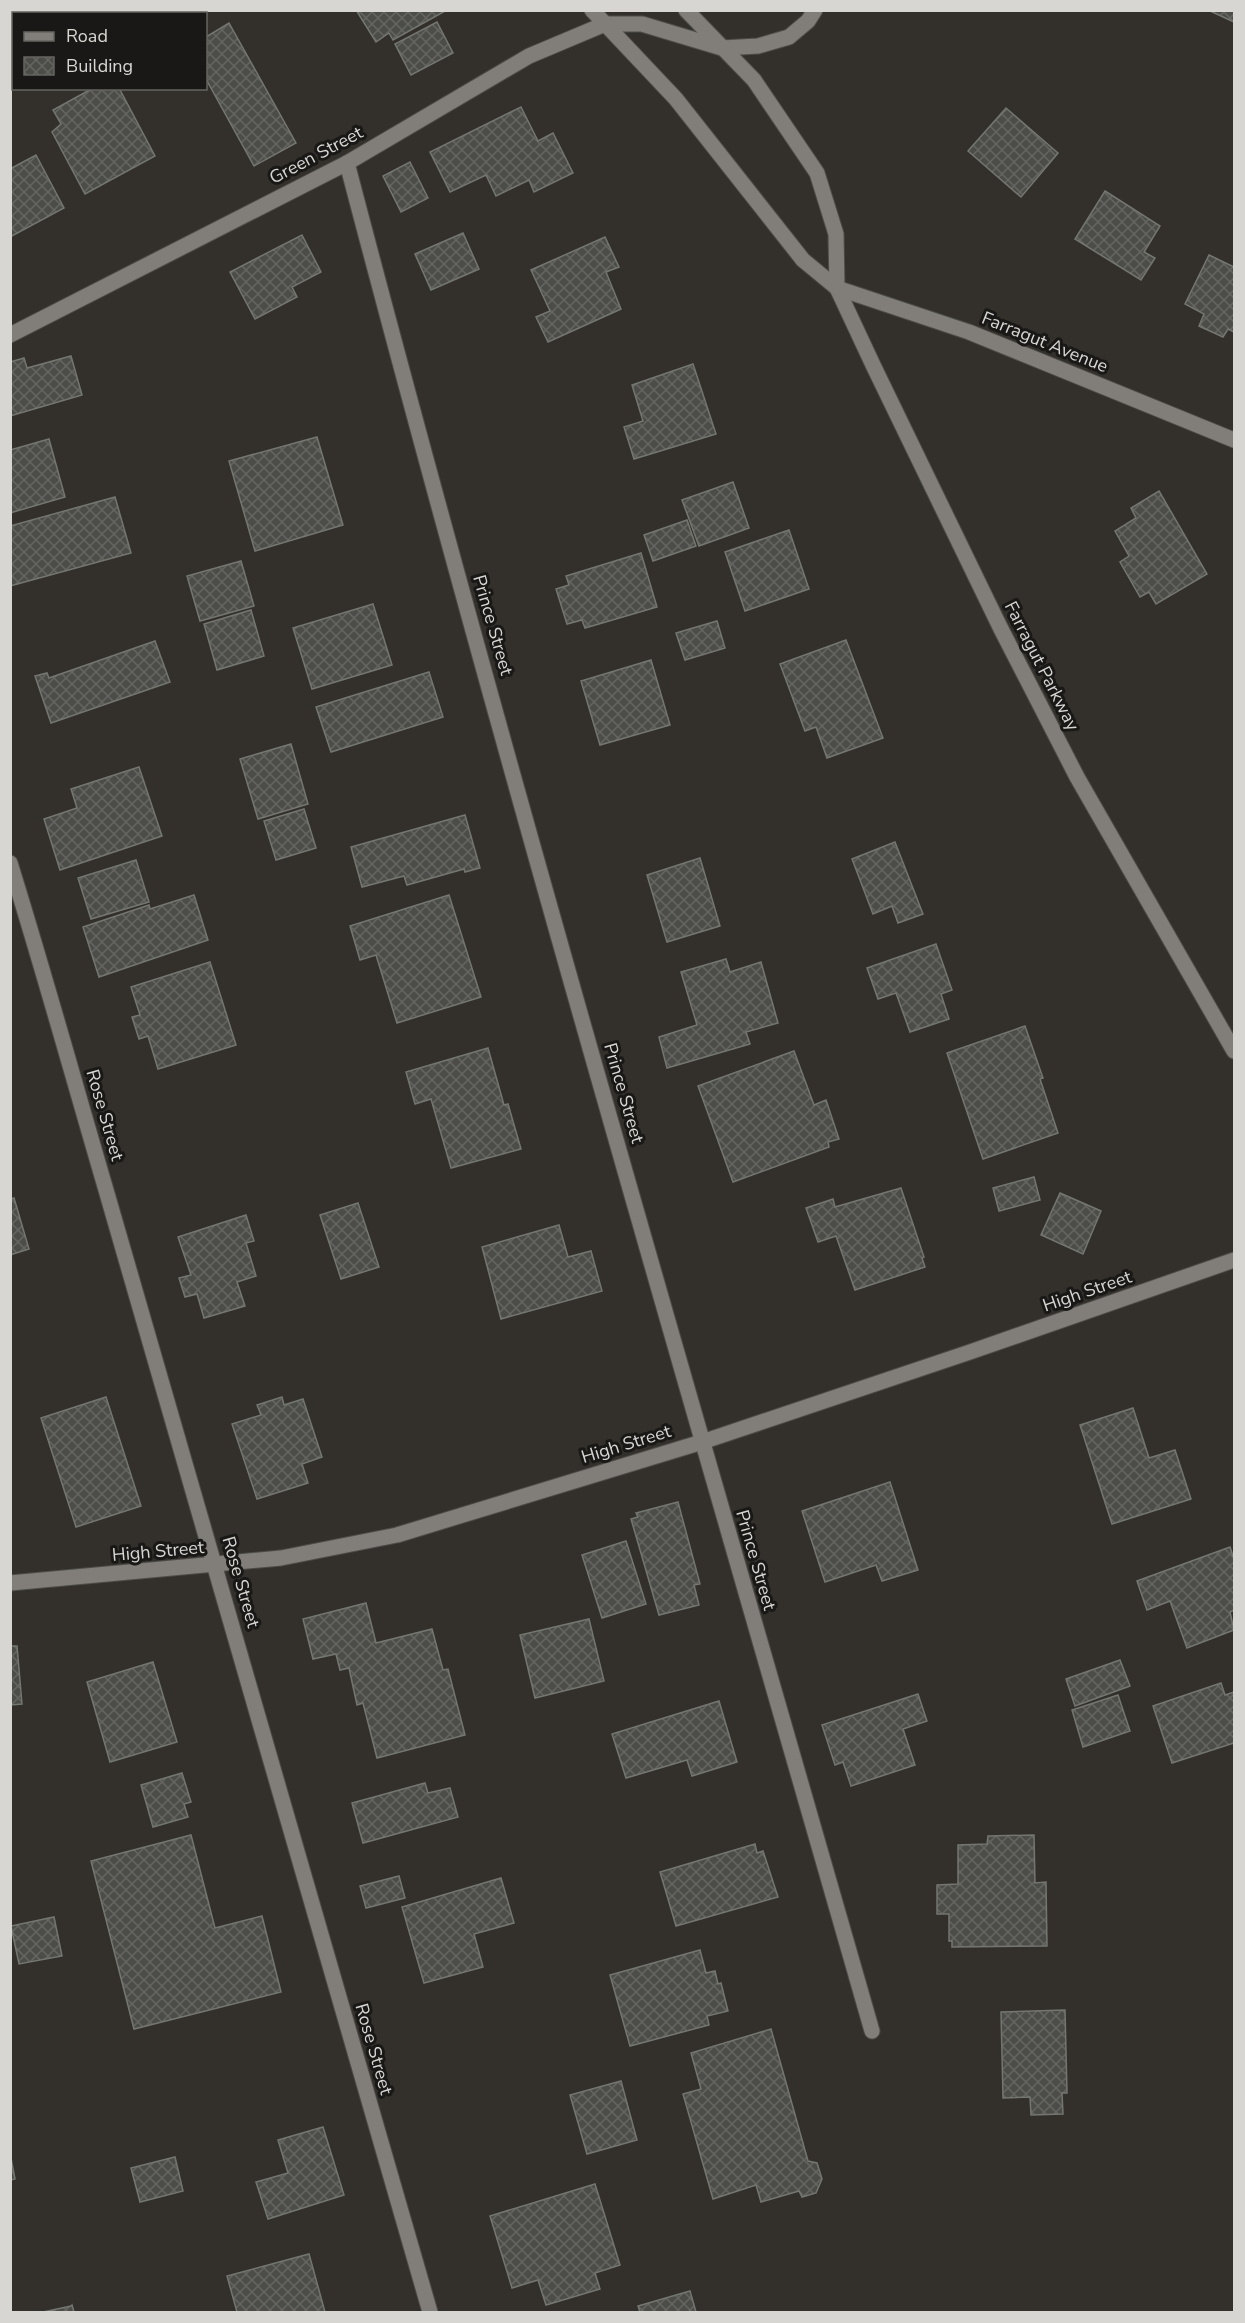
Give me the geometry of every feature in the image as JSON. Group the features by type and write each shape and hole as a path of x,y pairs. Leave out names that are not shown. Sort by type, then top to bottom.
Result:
{"street":[{"name":"Farragut Avenue","path":"592,10 676,99 803,260 837,288 969,332 1234,440"},
{"path":"686,10 754,80 817,173 836,234 837,288"},
{"path":"722,48 758,46 789,37 808,21 815,10"},
{"name":"Green Street","path":"10,335 347,163 529,56 605,24 642,24 722,48"},
{"name":"Prince Street","path":"347,163 418,431 702,1442 872,2031"},
{"name":"Farragut Parkway","path":"837,288 953,533 1033,693 1117,849 1234,1052"},
{"name":"Rose Street","path":"10,863 55,1008 87,1128 216,1565 429,2313"},
{"name":"High Street","path":"10,1583 281,1558 396,1535 702,1442 1234,1260"}],"building":[{"path":"105,10 156,10 157,12 105,12"},
{"path":"356,10 447,10 393,40 389,33 376,42"},
{"path":"1208,10 1234,10 1234,22"},
{"path":"437,22 453,53 411,75 395,44"},
{"path":"229,23 296,143 254,166 207,81 207,36"},
{"path":"89,90 120,90 155,156 85,194 52,132 61,124 53,110"},
{"path":"521,107 538,141 553,133 573,173 534,192 529,180 496,196 486,175 450,192 430,152"},
{"path":"1006,108 1058,153 1021,197 968,151"},
{"path":"36,155 64,208 10,237 10,169"},
{"path":"410,162 428,198 401,212 383,176"},
{"path":"1105,191 1160,226 1144,252 1155,258 1141,280 1075,239"},
{"path":"463,233 479,269 431,290 415,254"},
{"path":"302,235 321,272 292,287 297,297 255,319 230,272"},
{"path":"605,237 619,267 606,272 621,309 548,342 536,317 550,311 531,270"},
{"path":"1209,255 1234,267 1234,332 1228,329 1223,337 1199,326 1204,314 1185,304"},
{"path":"71,356 82,395 10,416 10,362 24,358 27,368"},
{"path":"693,364 716,434 634,459 624,427 643,421 632,385"},
{"path":"317,437 343,525 255,551 229,461"},
{"path":"49,439 65,497 10,513 10,450"},
{"path":"733,482 749,528 699,546 682,500"},
{"path":"1159,491 1207,574 1156,604 1149,592 1140,597 1120,562 1129,556 1115,531 1136,518 1131,508"},
{"path":"115,497 131,553 10,586 10,526"},
{"path":"687,520 696,546 653,561 644,535"},
{"path":"789,530 809,589 745,611 725,552"},
{"path":"641,553 657,607 585,628 582,620 567,624 556,589 569,585 566,576"},
{"path":"241,561 254,606 200,621 187,576"},
{"path":"373,604 392,665 312,689 293,628"},
{"path":"251,610 264,656 217,670 204,624"},
{"path":"717,621 725,648 685,660 676,633"},
{"path":"846,640 883,738 827,758 816,727 805,731 780,664"},
{"path":"155,641 170,682 51,723 35,676 47,673 49,678"},
{"path":"651,660 670,725 600,745 581,681"},
{"path":"429,672 443,717 331,752 316,707"},
{"path":"291,744 308,804 258,819 240,759"},
{"path":"139,767 162,836 60,870 44,819 77,808 71,789"},
{"path":"304,809 316,848 276,860 264,821"},
{"path":"465,815 480,868 465,872 464,869 407,885 404,876 362,887 351,847"},
{"path":"895,842 923,914 898,923 892,906 873,914 852,859"},
{"path":"700,858 720,926 667,942 647,875"},
{"path":"136,860 149,902 91,919 78,878"},
{"path":"194,895 208,940 99,977 83,927 149,905 150,909"},
{"path":"449,895 481,997 397,1023 376,955 360,960 350,926"},
{"path":"936,944 952,990 941,994 949,1019 910,1032 896,993 878,999 867,968"},
{"path":"726,959 730,972 761,962 778,1023 746,1032 750,1044 667,1068 659,1037 697,1025 681,972"},
{"path":"210,962 236,1045 158,1069 148,1036 139,1039 132,1017 140,1015 131,987"},
{"path":"1025,1026 1043,1078 1040,1079 1058,1133 983,1159 947,1053"},
{"path":"488,1048 504,1105 508,1104 521,1149 451,1168 431,1099 415,1104 406,1072"},
{"path":"794,1051 814,1105 826,1100 839,1139 828,1142 829,1147 733,1182 698,1086"},
{"path":"1034,1177 1040,1200 999,1211 993,1188"},
{"path":"901,1188 924,1257 922,1258 925,1267 855,1290 836,1236 818,1242 806,1208 833,1199 835,1207"},
{"path":"1060,1193 1101,1211 1083,1254 1041,1235"},
{"path":"14,1198 29,1249 10,1255 10,1199"},
{"path":"358,1203 379,1267 341,1279 320,1215"},
{"path":"246,1215 254,1241 246,1243 256,1276 237,1282 245,1306 204,1318 197,1294 185,1297 179,1278 191,1275 178,1237"},
{"path":"559,1225 568,1257 591,1251 602,1291 501,1319 482,1247"},
{"path":"106,1397 141,1506 76,1527 41,1418"},
{"path":"282,1397 284,1405 303,1399 322,1457 302,1464 308,1483 257,1499 232,1424 261,1415 257,1405"},
{"path":"1133,1408 1149,1458 1175,1450 1191,1499 1112,1524 1080,1425"},
{"path":"890,1482 918,1570 882,1581 876,1565 825,1582 802,1511"},
{"path":"678,1502 700,1584 694,1585 699,1605 659,1615 631,1519 638,1517 636,1513"},
{"path":"626,1541 646,1604 602,1618 582,1555"},
{"path":"1230,1547 1234,1559 1234,1610 1230,1612 1234,1630 1187,1648 1170,1601 1147,1610 1137,1581"},
{"path":"366,1603 376,1643 432,1629 443,1670 448,1669 465,1735 377,1758 363,1703 357,1705 349,1668 340,1670 336,1654 313,1659 303,1619"},
{"path":"589,1619 604,1681 535,1698 520,1635"},
{"path":"10,1646 17,1646 22,1704 10,1705"},
{"path":"1120,1660 1130,1686 1075,1706 1066,1679"},
{"path":"153,1662 177,1742 110,1762 87,1682"},
{"path":"1221,1683 1225,1695 1234,1692 1234,1743 1172,1763 1153,1706"},
{"path":"918,1694 927,1721 903,1729 915,1765 851,1786 843,1762 835,1765 822,1725"},
{"path":"1118,1695 1130,1731 1083,1747 1072,1710"},
{"path":"719,1701 737,1762 692,1776 687,1760 626,1778 612,1734"},
{"path":"182,1773 191,1802 184,1804 188,1817 153,1827 141,1785"},
{"path":"425,1783 428,1793 450,1788 458,1817 363,1843 352,1803"},
{"path":"191,1835 215,1928 262,1916 281,1992 134,2029 91,1861"},
{"path":"1034,1835 1035,1883 1046,1882 1047,1946 952,1947 952,1941 949,1941 949,1914 937,1914 937,1885 958,1884 958,1845 987,1844 988,1836"},
{"path":"755,1844 757,1853 763,1851 778,1897 676,1926 660,1872"},
{"path":"399,1876 405,1898 366,1908 360,1886"},
{"path":"501,1878 514,1923 474,1934 483,1967 424,1983 402,1907"},
{"path":"54,1917 62,1956 19,1964 11,1926"},
{"path":"700,1950 706,1973 715,1971 718,1984 721,1983 728,2011 707,2016 709,2025 630,2046 610,1975"},
{"path":"1065,2010 1067,2093 1062,2093 1063,2114 1031,2115 1030,2097 1003,2098 1001,2012"},
{"path":"771,2029 808,2161 817,2163 822,2179 816,2193 802,2197 799,2191 761,2202 756,2185 713,2199 683,2094 701,2089 691,2053"},
{"path":"621,2081 637,2140 587,2154 570,2095"},
{"path":"323,2127 344,2195 268,2219 256,2182 288,2173 278,2140"},
{"path":"10,2153 15,2179 10,2180"},
{"path":"175,2157 183,2191 140,2202 131,2168"},
{"path":"595,2184 620,2265 595,2273 600,2289 546,2305 538,2280 512,2288 490,2216"},
{"path":"309,2254 325,2312 237,2312 227,2276"},
{"path":"690,2291 696,2312 640,2312 638,2306"},
{"path":"71,2306 74,2312 43,2312"}]}
